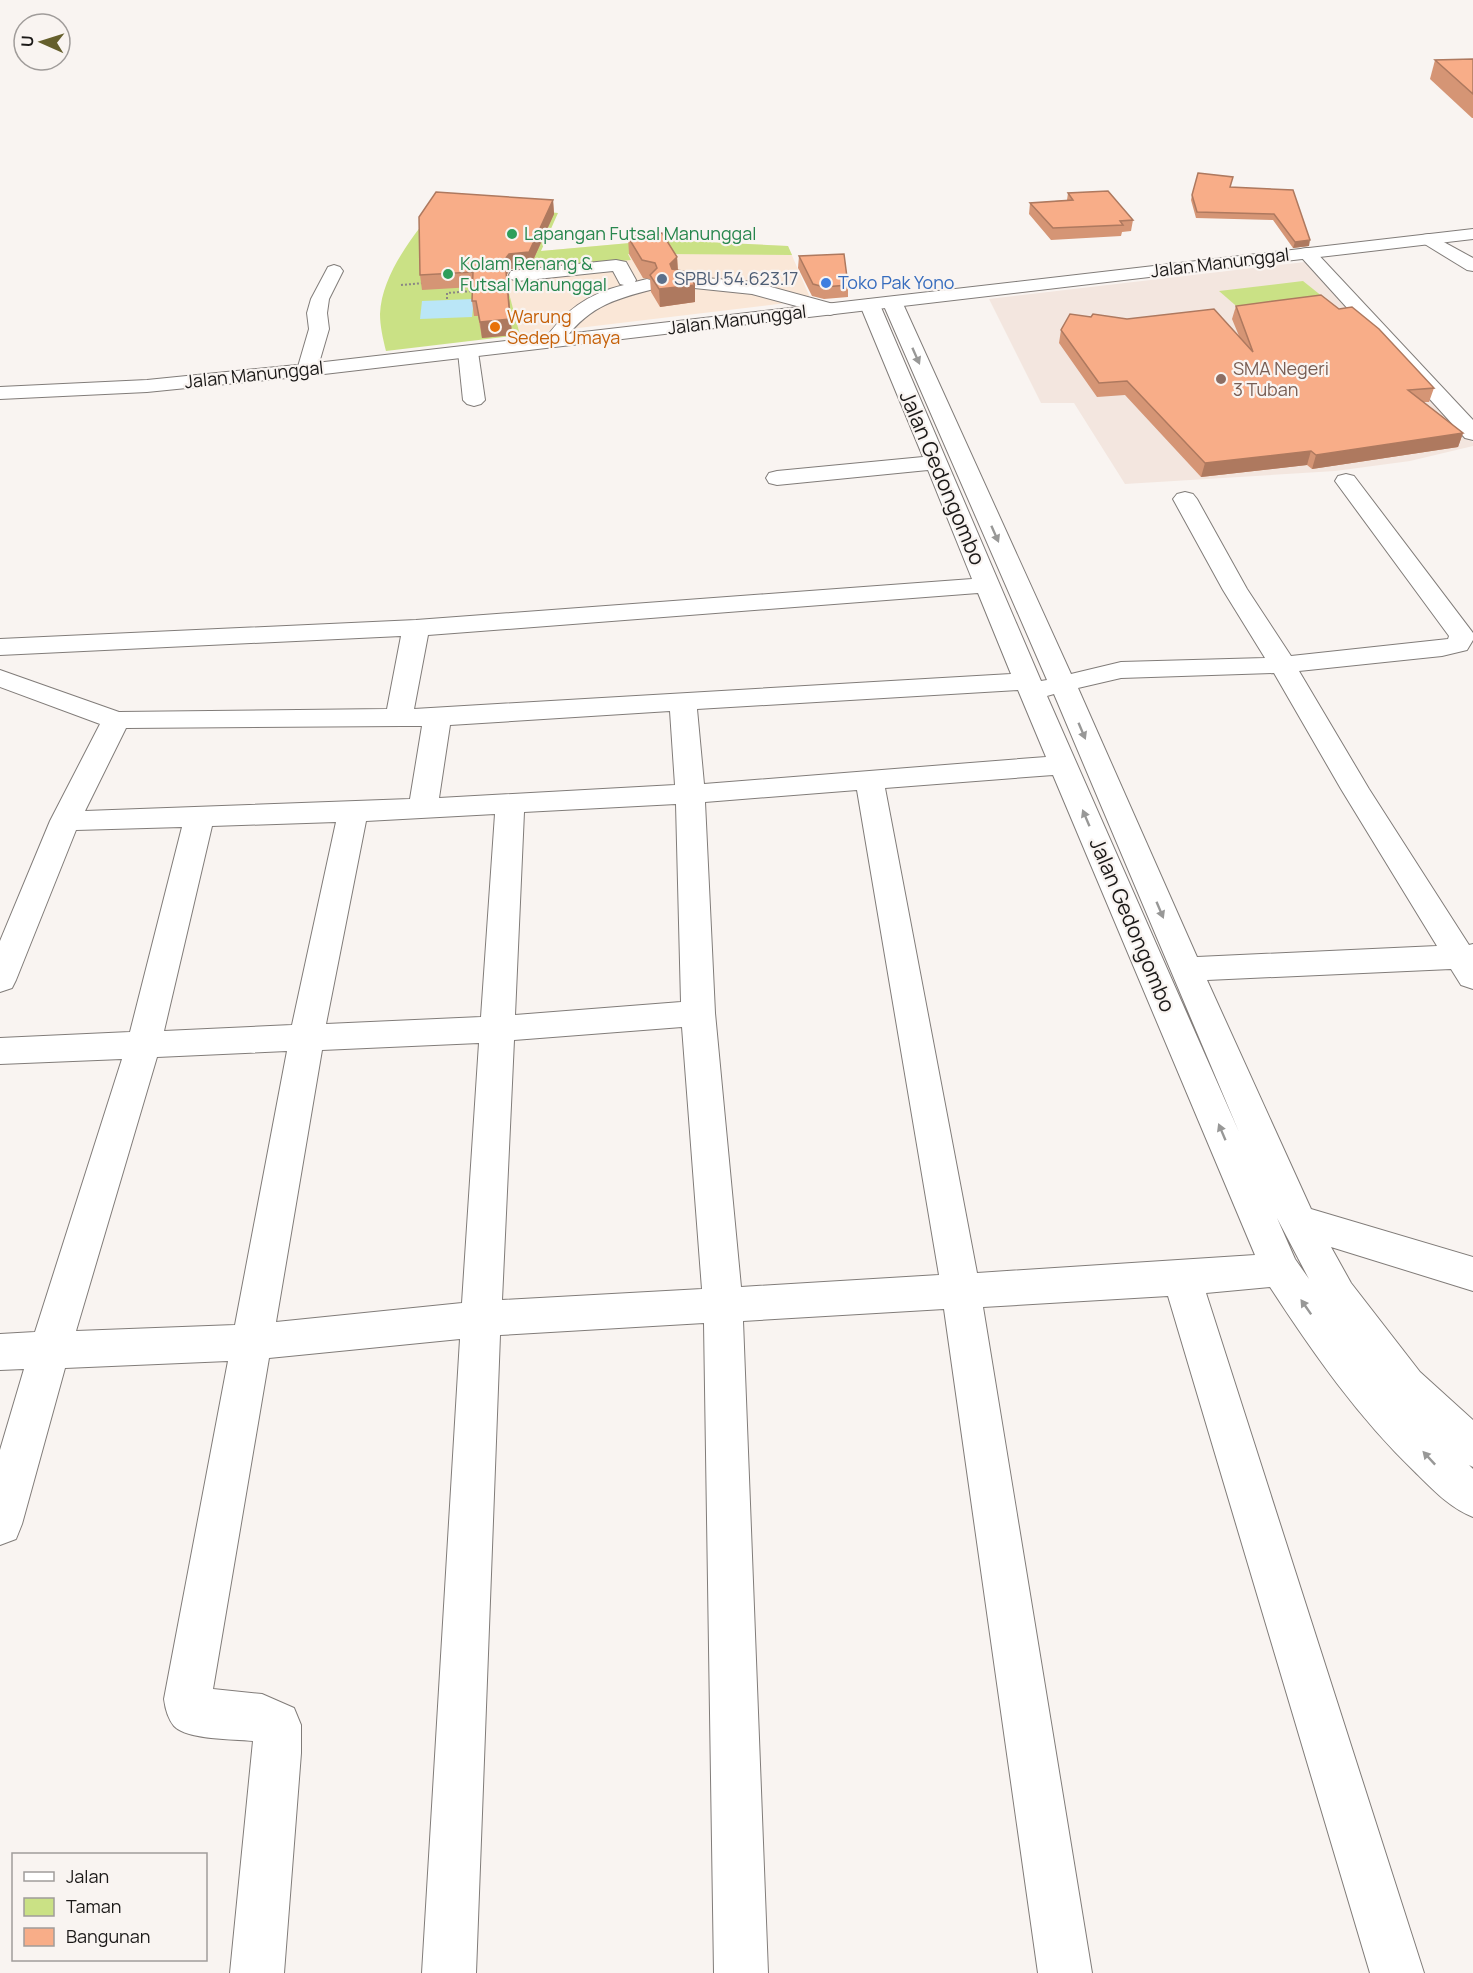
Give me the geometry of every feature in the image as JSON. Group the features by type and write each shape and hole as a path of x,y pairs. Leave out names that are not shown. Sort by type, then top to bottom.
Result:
{"main road":[{"name":"Jalan Manunggal","path":"0,393 147,386 308,370 1473,234"},
{"path":"1429,239 1472,264"},
{"path":"1307,253 1473,433"},
{"path":"518,275 616,265 642,284 606,295 583,306 568,320 553,342"},
{"path":"308,370 319,329 317,313 320,299 334,271"},
{"path":"682,282 753,288 830,309"},
{"name":"Jalan Gedongombo","path":"881,303 935,463 1280,1269 1376,1401 1444,1473 1473,1496"},
{"name":"Jalan Gedongombo","path":"881,303 1063,686 1185,969 1298,1221 1337,1295 1405,1385 1473,1447"},
{"path":"468,352 474,400"},
{"path":"777,478 935,463"},
{"path":"0,678 116,720 399,718 683,701 1063,686 1121,670 1283,665 1442,648 1458,644 1462,636 1346,481"},
{"path":"1185,499 1235,590 1255,618 1355,789 1468,963"},
{"path":"0,647 416,628 986,585"},
{"path":"399,718 416,628"},
{"path":"683,701 690,794 698,1012 723,1306 741,1973"},
{"path":"423,808 437,717"},
{"path":"0,980 64,821 116,720"},
{"path":"64,821 353,812 690,794 1063,765"},
{"path":"869,779 961,1290 1065,1973"},
{"path":"449,1973 481,1319 510,803"},
{"path":"257,1973 277,1753 277,1725 262,1718 193,1711 189,1707 188,1699 307,1036 353,812"},
{"path":"0,1524 50,1349 144,1043 199,817"},
{"path":"1185,969 1468,963"},
{"path":"0,1051 498,1029 698,1012"},
{"path":"1298,1221 1473,1274"},
{"path":"0,1352 253,1342 481,1319 1182,1278 1280,1269"},
{"path":"1182,1278 1397,1973"}],"path":[{"path":"447,299 447,293 473,291 471,279 474,277"},
{"path":"401,285 425,283"}],"shaded area":[{"path":"663,240 788,246 811,300 520,335 500,262 541,251"},
{"name":"SMA Negeri 3 Tuban","path":"1305,262 1456,423 1473,446 1410,461 1335,471 1125,484 1074,403 1041,403 989,299"}],"green space":[{"name":"Kolam Renang & Futsal Manunggal","path":"441,200 558,213 541,251 663,240 788,246 792,255 666,254 664,250 628,254 631,260 565,266 562,258 501,263 520,335 386,351 380,314 387,283 402,253"},
{"path":"1303,281 1328,301 1242,311 1219,291"}],"water":[{"path":"474,299 472,317 420,319 422,301"}],"building":[{"path":"1473,59 1473,94 1435,60"},
{"path":"1198,173 1233,177 1230,187 1293,190 1310,240 1295,242 1274,214 1197,212 1192,195"},
{"path":"1108,191 1133,220 1120,221 1123,225 1053,228 1030,203 1073,200 1068,193"},
{"path":"436,192 553,200 529,252 509,254 505,259 510,319 480,322 476,301 472,301 473,272 420,275 419,217"},
{"path":"662,233 677,257 670,264 672,269 687,272 695,285 659,289 650,275 657,268 655,263 642,260 628,237"},
{"path":"844,254 848,285 824,287 813,284 799,256"},
{"path":"1321,295 1339,309 1352,307 1379,329 1434,388 1408,390 1463,433 1316,455 1311,451 1205,463 1127,381 1099,383 1061,330 1070,314 1091,317 1093,314 1127,319 1214,309 1253,352 1236,306"}],"place":[{"name":"Lapangan Futsal Manunggal","path":"512,234"},
{"name":"Kolam Renang & Futsal Manunggal","path":"448,274"},
{"name":"SPBU 54.623.17","path":"662,279"},
{"name":"Toko Pak Yono","path":"826,283"},
{"name":"Warung Sedep Umaya","path":"495,327"},
{"name":"SMA Negeri 3 Tuban","path":"1221,379"}]}
